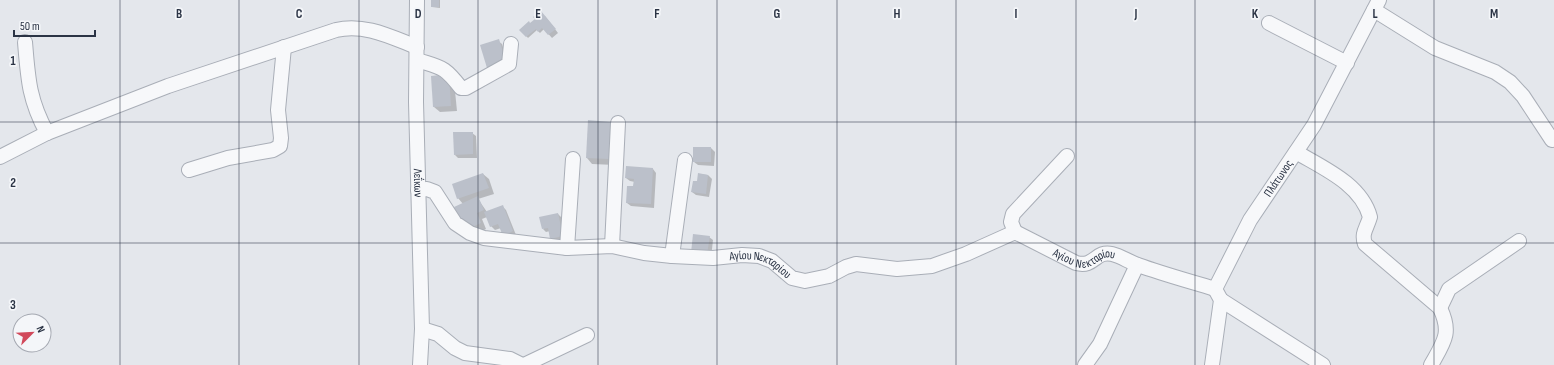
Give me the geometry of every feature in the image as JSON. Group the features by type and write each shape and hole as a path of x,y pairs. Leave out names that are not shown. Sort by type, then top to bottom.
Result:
{"street":[{"name":"Λεΐκων","path":"417,0 416,102 422,329 420,365"},
{"path":"1376,5 1435,48 1495,72 1505,79 1523,96 1552,140"},
{"name":"Πλάτωνος","path":"1212,365 1218,294 1250,220 1314,125 1376,5"},
{"path":"1269,23 1347,63"},
{"path":"1,155 47,134 168,86 329,32 351,28 377,32 451,74 461,88 466,88 509,64 512,44"},
{"path":"25,42 32,102 47,134"},
{"path":"189,170 235,156 273,150 280,146 281,138 278,110 284,47"},
{"path":"612,246 618,123"},
{"path":"1296,152 1353,188 1364,203 1370,217 1363,232 1365,244 1440,308 1445,320 1447,331 1444,341 1431,365"},
{"path":"1015,232 1011,222 1013,214 1067,156"},
{"path":"566,248 573,159"},
{"path":"672,256 685,160"},
{"name":"Αγίου Νεκταρίου","path":"418,190 426,189 435,192 455,223 477,236 566,248 612,246 644,253 672,256 713,258 742,255 759,256 772,261 792,278 805,281 829,276 846,266 856,264 897,270 932,266 966,254 1015,232 1076,263 1083,265 1090,263 1097,257 1104,254 1112,254 1137,265 1218,294 1323,365"},
{"path":"1440,308 1449,289 1519,241"},
{"path":"1085,365 1100,344 1137,265"},
{"path":"422,329 438,334 455,348 466,353 510,359 523,365 587,335"}],"building":[{"path":"431,0 439,0 439,7 431,7"},
{"path":"541,11 556,29 548,35 542,28 538,32 536,29 526,37 519,30 529,21 530,23 535,19 533,17"},
{"path":"499,39 506,62 487,68 480,45"},
{"path":"449,74 451,106 433,107 431,76"},
{"path":"588,120 611,122 609,159 586,158"},
{"path":"453,132 473,132 473,154 454,155"},
{"path":"693,147 711,147 711,162 693,162"},
{"path":"626,166 653,168 651,204 626,203 627,186 633,186 634,179 625,178"},
{"path":"483,173 489,188 457,199 452,184"},
{"path":"698,173 708,175 706,194 691,192 693,181 697,181"},
{"path":"478,196 484,210 477,213 481,223 470,228 468,223 463,226 454,207"},
{"path":"503,205 513,231 503,236 498,224 490,227 484,212"},
{"path":"558,213 563,236 550,239 548,228 542,229 539,217"},
{"path":"693,234 710,236 707,254 691,253"}]}
